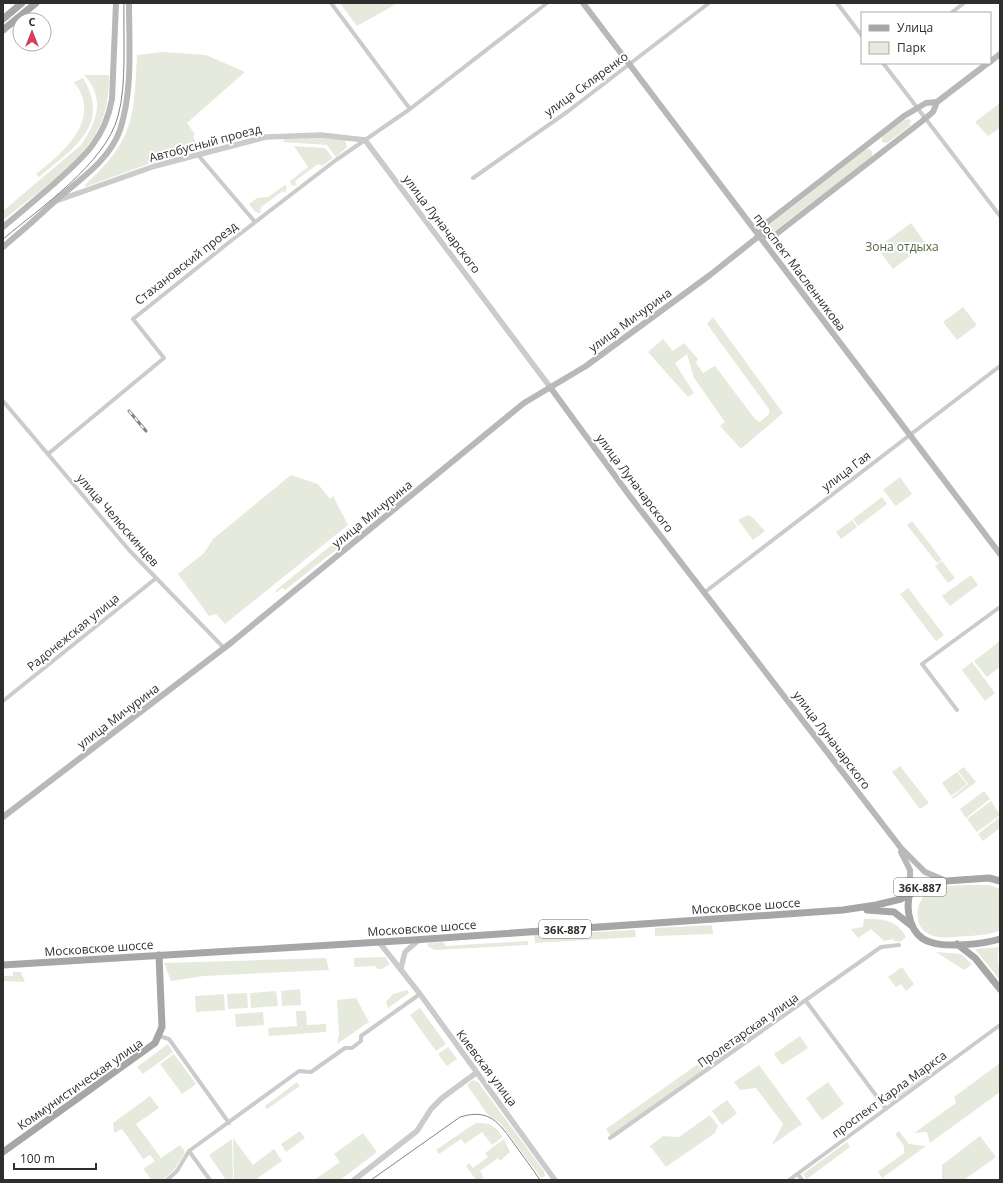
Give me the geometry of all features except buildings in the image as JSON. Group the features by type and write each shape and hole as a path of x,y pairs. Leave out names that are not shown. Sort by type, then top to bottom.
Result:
{"main road":[{"path":"9,25 3,19 22,3"},
{"path":"3,30 36,3"},
{"path":"3,227 89,151 104,127 109,114 112,99 116,3"},
{"path":"3,247 90,172 103,157 119,131 124,112 128,85 129,3"},
{"name":"проспект Масленникова","path":"583,3 909,436 1000,554"},
{"name":"улица Мичурина","path":"991,61 1000,54"},
{"name":"улица Мичурина","path":"759,236 775,236 926,118 933,112 937,102 986,64"},
{"name":"улица Мичурина","path":"3,817 224,648 524,403 586,366 619,342 759,236 766,224 904,116 926,103 937,102"},
{"name":"улица Луначарского","path":"550,387 629,495 892,837 925,872 944,881"},
{"name":"улица Луначарского","path":"892,837 910,870 910,893"},
{"name":"Московское шоссе","path":"843,910 900,899 932,882 989,878 1000,881"},
{"name":"36К-887","path":"910,893 908,913 913,927"},
{"name":"Московское шоссе","path":"3,965 379,942 843,910 888,910 901,916 913,927 920,937 929,942 957,944 990,941 1000,938"},
{"path":"957,944 975,958 1000,989"},
{"name":"Коммунистическая улица","path":"3,1152 152,1046 159,1036 162,1026 159,955"}],"street":[{"path":"331,3 410,108"},
{"path":"365,140 410,108 547,3"},
{"name":"улица Скляренко","path":"473,178 567,112 709,3"},
{"path":"837,3 861,35"},
{"path":"952,12 964,3"},
{"path":"884,64 1000,216"},
{"name":"Автобусный проезд","path":"56,201 155,166 198,154 275,136 321,135 365,140"},
{"name":"Стахановский проезд","path":"48,454 164,358 133,319 255,222 336,160 365,140"},
{"name":"улица Луначарского","path":"365,140 550,387"},
{"path":"198,154 255,222"},
{"name":"улица Гая","path":"705,592 1000,366"},
{"name":"улица Челюскинцев","path":"3,401 129,550 155,579 224,648"},
{"name":"Радонежская улица","path":"3,701 155,579"},
{"path":"957,710 922,664 1000,607"},
{"path":"401,969 404,952 420,939"},
{"name":"Киевская улица","path":"379,942 420,994 555,1180"},
{"name":"Пролетарская улица","path":"610,1138 881,947 899,945"},
{"path":"167,1180 177,1171 189,1151 299,1071 311,1072 345,1048 352,1048 361,1041 361,1036 420,994"},
{"path":"806,1001 886,1109"},
{"name":"проспект Карла Маркса","path":"790,1180 1000,1025"},
{"path":"159,1036 169,1039 229,1123"},
{"path":"354,1180 417,1131 431,1109 442,1098 476,1073"},
{"path":"189,1151 210,1180"},
{"path":"798,1174 802,1180"}],"green space":[{"path":"340,3 398,3 357,26"},
{"path":"164,52 206,55 245,72 187,123 195,134 193,137 201,150 151,163 85,187 85,185 113,155 122,141 128,127 134,96 137,55"},
{"path":"84,75 109,75 107,103 104,116 98,129 91,141 69,166 42,190 3,220 3,211 81,145 87,136 95,119 97,101 91,84"},
{"path":"83,78 91,95 93,110 91,123 75,146 39,177 36,174 58,156 68,145 82,122 84,109 82,96 74,82"},
{"path":"1000,103 1000,128 988,136 975,122"},
{"path":"904,120 911,120 910,126 887,143 882,142 882,136"},
{"path":"285,136 342,138 345,140 347,147 336,157 327,145 283,142"},
{"path":"294,146 325,148 333,158 322,166 318,164 295,181 297,185 292,186 290,181 308,167"},
{"path":"869,149 872,151 872,157 773,232 768,226 865,150"},
{"path":"285,185 287,188 285,193 283,191 261,207 260,213 255,212 249,204 257,198 268,197"},
{"name":"Зона отдыха","path":"911,223 926,244 893,269 877,248"},
{"path":"963,307 977,325 957,340 943,322"},
{"path":"713,317 783,413 741,449 720,426 725,422 694,378 687,354 675,363 694,393 688,397 648,352 663,339 673,351 684,343 698,359 696,363 703,373 715,366 755,419 760,422 769,414 769,409 707,324"},
{"path":"291,475 318,484 330,499 333,496 348,525 225,624 216,614 209,616 178,574 204,553 213,539"},
{"path":"900,477 912,494 896,506 883,490"},
{"path":"882,497 887,504 858,526 853,519"},
{"path":"748,515 753,518 765,531 753,540 738,520"},
{"path":"852,520 857,527 841,539 836,532"},
{"path":"912,521 942,560 937,563 907,525"},
{"path":"356,525 361,530 285,590 282,588 277,592 275,591"},
{"path":"942,561 955,578 948,583 935,566"},
{"path":"971,575 978,585 950,606 942,596"},
{"path":"908,588 944,635 936,641 900,594"},
{"path":"1000,641 1000,667 987,677 974,661"},
{"path":"972,662 995,693 985,701 962,670"},
{"path":"900,766 929,803 920,809 892,772"},
{"path":"964,767 976,782 953,799 952,797 968,784 958,771"},
{"path":"957,772 967,784 951,796 942,783"},
{"path":"984,791 990,799 966,818 960,809"},
{"path":"991,801 1000,815 977,832 967,819"},
{"path":"1000,817 1000,828 983,841 978,834"},
{"path":"989,885 1000,889 1000,930 982,935 940,937 931,935 924,931 920,925 918,919 919,905 923,898 934,889 946,886"},
{"path":"864,919 877,919 893,923 906,937 900,942 894,941 893,939 884,941 871,929 858,938 851,929 863,927"},
{"path":"712,925 713,934 655,936 655,928"},
{"path":"635,930 636,937 535,943 534,935"},
{"path":"528,941 528,945 435,950 427,946 429,943 444,942 445,946"},
{"path":"999,947 998,960 1000,980 975,949"},
{"path":"936,952 961,954 972,964 964,970"},
{"path":"385,957 390,964 382,969 377,969 376,966 354,967 354,958"},
{"path":"326,958 329,970 204,976 171,981 164,963"},
{"path":"902,967 914,984 906,991 901,984 896,987 888,977"},
{"path":"13,972 21,972 25,982 3,981 3,976 13,976"},
{"path":"300,989 301,1005 282,1006 281,991"},
{"path":"407,990 409,993 388,1008 386,1002 393,994"},
{"path":"276,991 278,1006 251,1008 250,993"},
{"path":"247,993 248,1008 228,1009 227,994"},
{"path":"224,994 225,1010 196,1012 195,996"},
{"path":"356,998 369,1022 337,1044 339,1034 337,1000"},
{"path":"420,1008 446,1044 436,1051 410,1015"},
{"path":"296,1011 306,1011 307,1025 326,1024 326,1032 269,1036 268,1028 297,1026"},
{"path":"263,1012 264,1025 236,1027 235,1014"},
{"path":"752,1026 756,1033 611,1136 606,1129"},
{"path":"800,1036 808,1048 782,1065 774,1054"},
{"path":"168,1044 173,1052 143,1074 137,1067"},
{"path":"448,1047 457,1059 447,1066 438,1054"},
{"path":"174,1054 196,1084 182,1094 160,1064"},
{"path":"1000,1063 1000,1092 930,1143 927,1132 914,1133 956,1103 954,1097"},
{"path":"759,1065 802,1124 772,1145 783,1124 756,1088 740,1090 734,1082"},
{"path":"928,1071 928,1076 891,1103 887,1102"},
{"path":"473,1080 478,1082 544,1171 545,1176 541,1178 501,1124 488,1115 467,1085"},
{"path":"297,1082 300,1086 267,1109 265,1106"},
{"path":"828,1082 844,1104 822,1120 806,1098"},
{"path":"150,1096 159,1108 136,1124 161,1158 180,1145 185,1152 175,1169 163,1180 152,1180 143,1169 155,1161 150,1155 143,1159 122,1129 114,1133 113,1123"},
{"path":"727,1100 737,1113 722,1125 712,1111"},
{"path":"710,1115 718,1126 715,1133 666,1167 650,1146 663,1136 679,1137"},
{"path":"477,1123 492,1126 498,1130 503,1137 492,1145 482,1132 465,1144 461,1139 439,1154 436,1150 471,1126"},
{"path":"300,1131 305,1138 286,1152 281,1144"},
{"path":"899,1131 909,1144 926,1146 882,1178 878,1172 904,1153 904,1146 895,1134"},
{"path":"363,1133 377,1152 340,1180 314,1180 340,1162 334,1154"},
{"path":"980,1136 996,1157 964,1180 942,1180 942,1165"},
{"path":"233,1138 253,1165 274,1149 282,1161 255,1180 234,1180"},
{"path":"232,1139 233,1180 226,1180 209,1155"},
{"path":"504,1139 510,1152 500,1161 498,1158 480,1171 484,1178 476,1180 466,1166 469,1163 473,1168 488,1157 485,1153"},
{"path":"847,1142 850,1147 807,1179 803,1174"}],"tram line":[{"path":"3,239 70,184 100,151 111,134 118,116 123,90 124,3"},
{"path":"371,1180 460,1117 479,1114 493,1119 504,1130 540,1180"}],"railway":[{"path":"129,411 146,431"}]}
